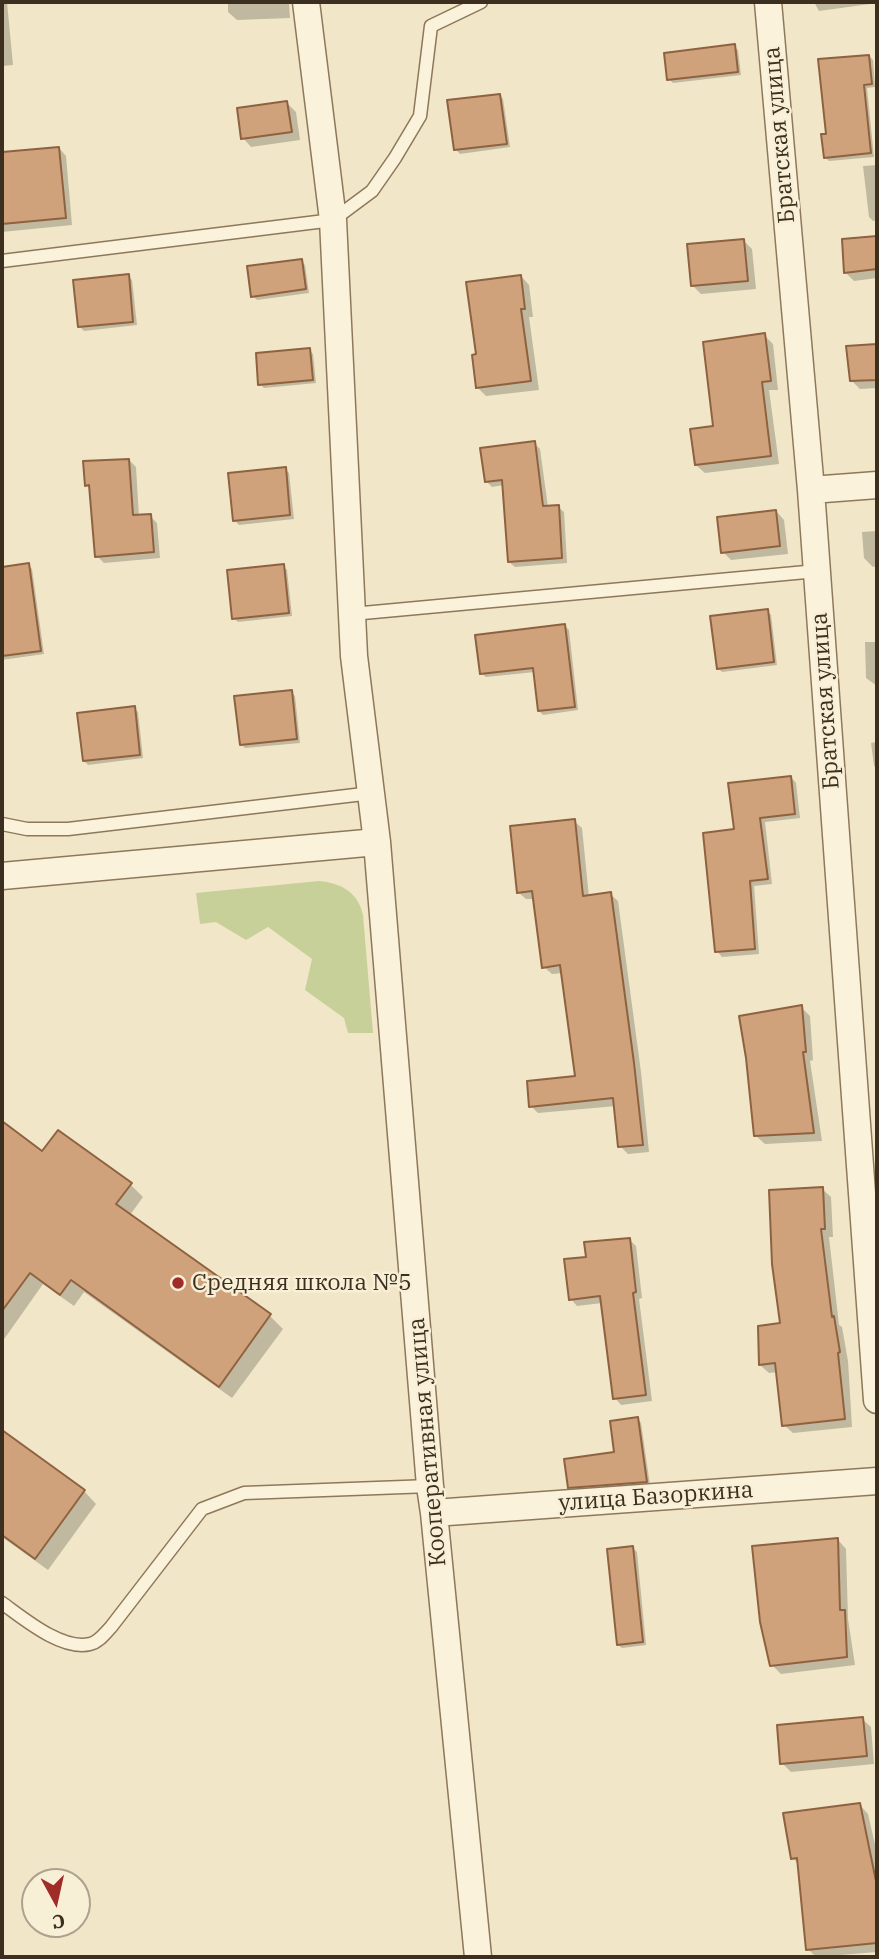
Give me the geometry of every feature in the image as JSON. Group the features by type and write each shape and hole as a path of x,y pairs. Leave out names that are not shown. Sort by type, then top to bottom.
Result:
{"street":[{"name":"Кооперативная улица","path":"306,2 333,220 354,656 373,793 429,1486 434,1513 478,1957"},
{"name":"Братская улица","path":"768,2 811,490 877,1400"},
{"path":"811,490 877,485"},
{"path":"2,876 377,842"},
{"name":"улица Базоркина","path":"434,1513 877,1481"}],"lane":[{"path":"2,261 333,220 372,191 420,116 431,26 481,2"},
{"path":"352,614 817,571"},
{"path":"2,824 68,830 373,793"},
{"path":"2,1603 50,1636 76,1644 90,1644 102,1637 111,1627 202,1509 244,1493 429,1486"}],"green space":[{"path":"319,881 347,890 361,907 373,1033 348,1033 344,1018 305,990 312,959 268,927 246,940 216,922 200,924 196,893"}],"building":[{"path":"735,44 738,72 667,80 664,53"},
{"path":"869,55 872,84 864,85 871,153 824,158 821,134 826,134 818,59"},
{"path":"500,94 507,144 454,150 447,100"},
{"path":"287,101 292,132 241,139 237,108"},
{"path":"59,147 66,218 2,224 2,152"},
{"path":"877,236 877,269 844,273 842,239"},
{"path":"744,239 748,281 691,286 687,244"},
{"path":"302,259 306,289 251,297 247,266"},
{"path":"129,274 133,322 78,327 73,280"},
{"path":"521,275 525,309 521,309 531,381 476,388 472,355 476,354 466,282"},
{"path":"765,333 771,381 762,382 771,456 695,465 690,429 713,426 703,342"},
{"path":"877,344 877,380 850,381 846,346"},
{"path":"310,348 313,380 258,385 256,353"},
{"path":"535,441 543,506 559,505 562,558 508,562 502,480 485,482 480,448"},
{"path":"129,459 133,515 151,514 154,552 95,557 89,485 85,486 83,461"},
{"path":"286,467 290,515 233,521 228,473"},
{"path":"776,510 780,546 721,553 717,517"},
{"path":"29,563 41,651 2,656 2,567"},
{"path":"284,564 289,613 232,619 227,570"},
{"path":"768,609 774,662 717,669 710,616"},
{"path":"565,624 575,707 538,711 533,668 480,674 475,635"},
{"path":"292,690 297,739 240,745 234,696"},
{"path":"135,706 140,755 83,761 77,713"},
{"path":"791,776 795,814 760,818 768,879 750,881 755,949 715,952 703,833 734,829 728,783"},
{"path":"575,819 583,896 611,892 643,1145 618,1147 613,1098 529,1107 527,1081 575,1076 560,965 542,968 532,891 517,893 510,826"},
{"path":"802,1005 806,1052 803,1052 814,1133 754,1136 739,1016"},
{"path":"2,1121 42,1151 58,1130 132,1183 116,1204 271,1314 219,1387 71,1280 60,1295 30,1273 2,1311"},
{"path":"823,1187 825,1229 821,1229 832,1317 834,1316 840,1352 845,1419 782,1426 775,1363 759,1365 758,1326 780,1323 772,1264 769,1190"},
{"path":"630,1238 636,1292 633,1293 646,1395 613,1399 600,1296 569,1300 564,1259 586,1257 584,1242"},
{"path":"638,1417 647,1482 568,1488 564,1459 614,1452 610,1421"},
{"path":"2,1430 85,1490 35,1559 2,1535"},
{"path":"838,1538 840,1610 845,1610 847,1657 770,1666 760,1622 752,1546"},
{"path":"633,1546 643,1642 617,1645 607,1549"},
{"path":"863,1717 867,1756 780,1764 777,1725"},
{"path":"860,1803 877,1886 877,1943 806,1950 797,1858 791,1859 783,1813"}],"place":[{"name":"Средняя школа №5","path":"178,1283"}]}
